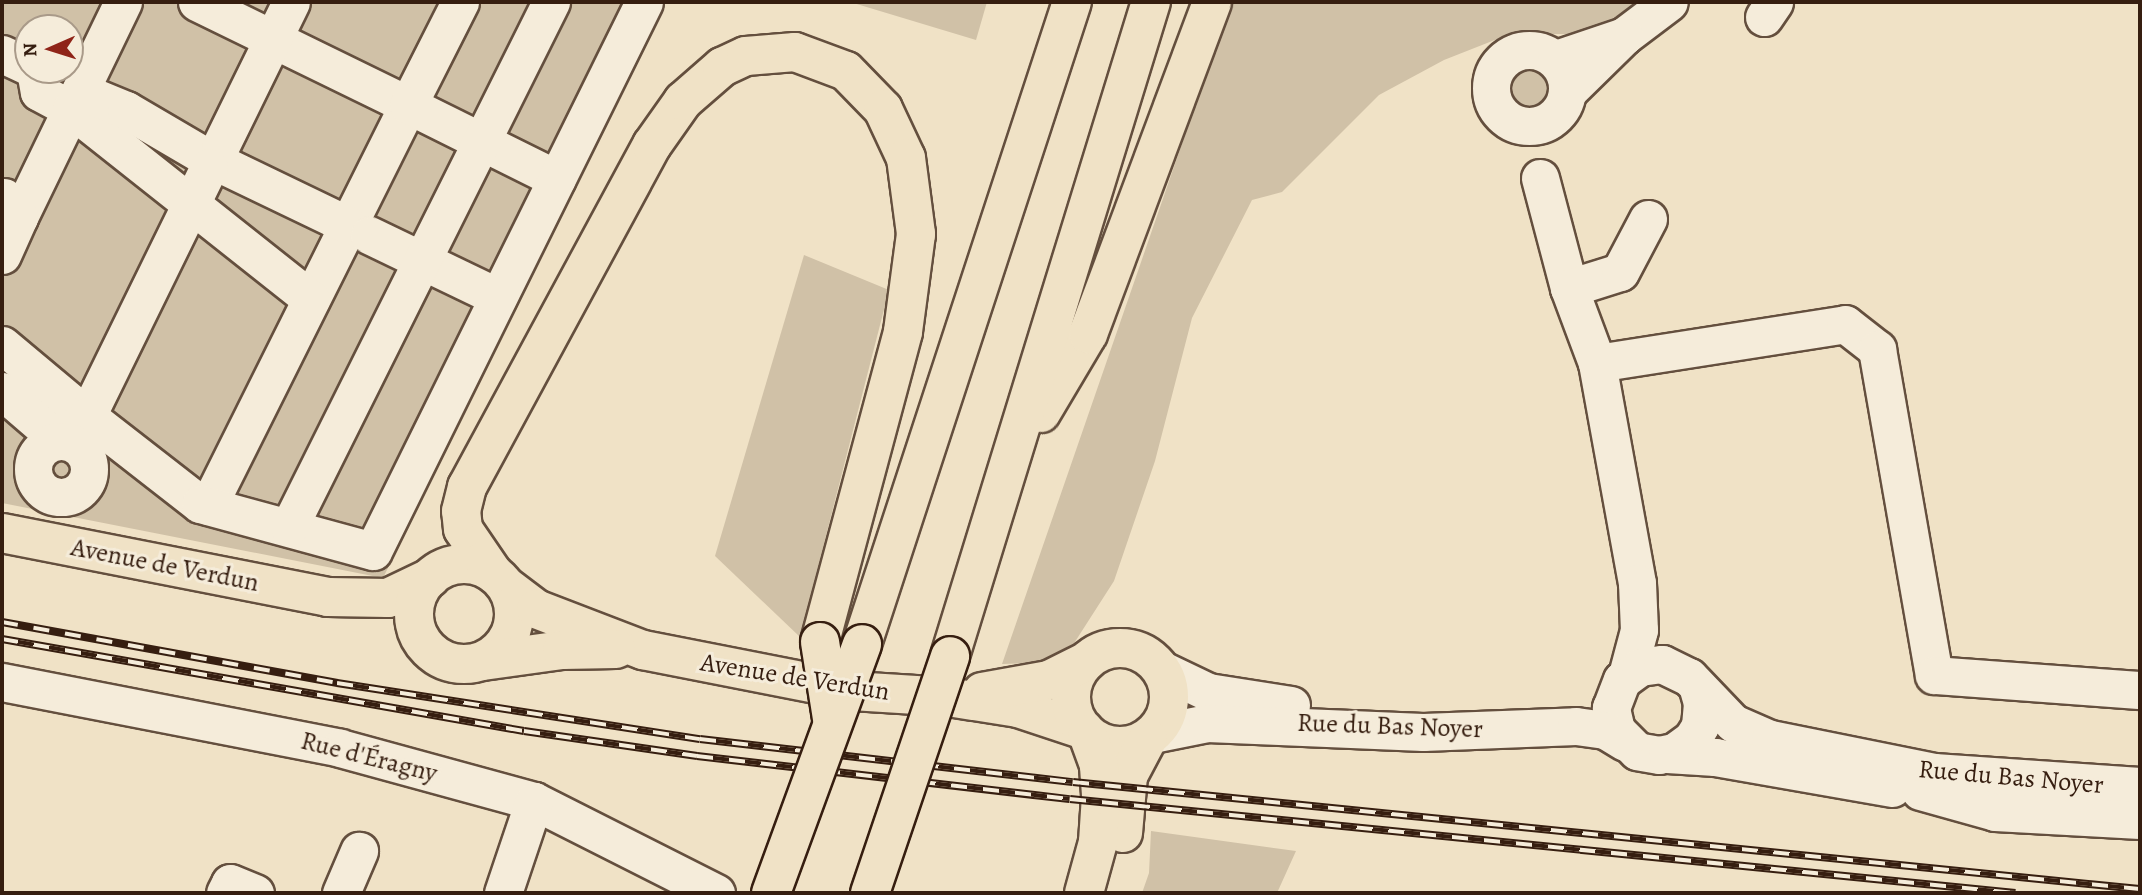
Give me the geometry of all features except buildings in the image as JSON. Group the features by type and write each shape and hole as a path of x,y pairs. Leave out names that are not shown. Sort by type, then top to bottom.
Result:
{"main road":[{"path":"771,893 862,644 1072,2"},
{"path":"870,893 950,656 1010,466 1151,2"},
{"path":"1010,466 1088,334 1213,2"},
{"path":"500,580 466,564 447,567 430,578 419,594 415,613 418,632 429,649 454,663 482,661 499,650 514,625 514,605 500,580 463,529 461,511 467,486 652,145 683,101 722,67 746,56 795,52 846,71 883,109 906,159 916,234 903,332 820,642 833,724"},
{"name":"Avenue de Verdun","path":"2,533 328,597 388,598 430,578"},
{"name":"Avenue de Verdun","path":"500,580 536,609 643,650 852,691 948,697 1035,711 1086,732"},
{"name":"Avenue de Verdun","path":"328,597 429,649"},
{"path":"1084,893 1098,842 1101,795 1099,765 1086,732 1075,716 1071,695 1077,674 1087,661 1105,650 1126,648 1147,655 1162,670 1169,690 1169,707 1128,776 1122,842 1109,893"},
{"name":"Avenue de Verdun","path":"482,661 562,650 643,650"},
{"name":"Avenue de Verdun","path":"948,697 1049,680 1087,661"},
{"path":"1086,732 1117,746 1150,736"}],"street":[{"path":"197,2 557,179"},
{"path":"45,541 51,495 41,491 32,471 39,449 59,440 88,416 290,2"},
{"path":"208,506 311,299 359,230 408,105 460,2"},
{"path":"289,527 551,2"},
{"path":"2,345 88,416 208,506 373,551 644,2"},
{"path":"1505,117 1527,126 1557,91 1669,2"},
{"path":"2,255 10,205 75,100 121,3"},
{"path":"1540,178 1557,91 1545,52 1521,50 1499,63 1490,86 1497,109 1505,117 1540,178 1569,288 1597,363 1639,597 1636,652 1614,693 1611,716 1625,742 1644,754 1667,754 1687,744 1696,733 1702,711 1690,680 1654,664 1624,677"},
{"path":"37,84 38,93 126,110 213,158 498,297"},
{"path":"75,100 192,205 311,299"},
{"path":"1569,288 1620,272 1648,219"},
{"path":"1597,363 1845,324 1877,349 1934,675 2140,690"},
{"path":"2,391 59,440"},
{"name":"Rue du Bas Noyer","path":"1639,597 1652,627 1690,680 1720,713 1759,736 1882,763 1977,777 2140,785"},
{"name":"Rue du Bas Noyer","path":"1162,670 1217,694 1396,715 1547,707 1579,701 1624,677"},
{"name":"Rue d'Éragny","path":"2,682 327,745 534,802 716,893"},
{"name":"Rue du Bas Noyer","path":"1150,736 1207,723 1423,732 1576,726 1605,730 1625,742"},
{"name":"Rue du Bas Noyer","path":"1667,754 1715,757 1831,780 1920,791 2140,808"},
{"name":"Rue du Bas Noyer","path":"1920,791 1996,812 2140,820"},
{"path":"503,893 534,802"},
{"path":"341,893 359,851"},
{"path":"225,893 230,883 255,893"}],"shaded area":[{"path":"2,2 666,2 383,578 2,503"},
{"path":"850,2 987,2 976,40"},
{"path":"1231,2 1641,2 1601,25 1571,34 1510,34 1444,60 1379,95 1282,192 1252,200 1192,318 1155,461 1114,581 1062,662 1002,664"},
{"path":"1529,67 1544,73 1550,88 1544,103 1529,109 1514,103 1508,88 1514,73"},
{"path":"804,255 889,290 800,637 715,556"},
{"path":"1151,831 1296,851 1277,893 1142,893 1149,873"}],"railway":[{"path":"2,622 337,683 700,739 1073,782 2140,889"},
{"path":"2,639 524,731 697,756 1070,799 2015,893"}]}
